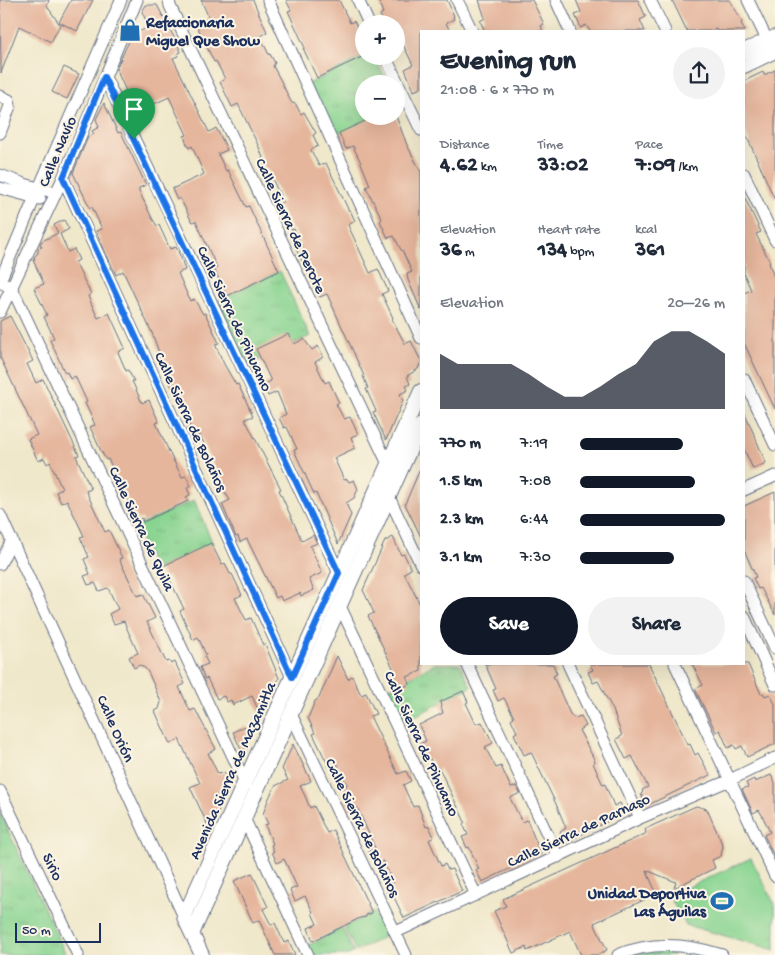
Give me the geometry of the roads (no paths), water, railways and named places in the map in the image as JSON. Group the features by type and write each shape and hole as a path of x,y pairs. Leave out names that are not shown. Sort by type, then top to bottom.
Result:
{"street":[{"name":"Calle Navío","path":"0,281 121,0"},
{"name":"Calle Navío","path":"0,312 63,178 137,0"},
{"name":"Calle Sierra de Perote","path":"168,0 388,464"},
{"path":"268,0 420,336"},
{"path":"358,0 365,15"},
{"path":"456,0 471,30"},
{"path":"556,0 570,30"},
{"path":"650,0 665,30"},
{"path":"748,0 772,43"},
{"path":"745,51 772,43"},
{"path":"745,65 772,43"},
{"path":"389,65 420,128"},
{"name":"Calle Sierra de Pihuamo","path":"104,77 339,573"},
{"path":"0,96 9,100 10,106 0,133"},
{"path":"0,175 37,193"},
{"path":"745,176 775,240"},
{"name":"Calle Sierra de Bolaños","path":"63,178 292,677"},
{"path":"0,188 54,197"},
{"path":"0,281 12,288"},
{"name":"Calle Sierra de Quila","path":"12,288 245,782"},
{"path":"745,381 775,445"},
{"name":"Avenida Sierra de Mazamitla","path":"192,934 244,818 292,677 420,393"},
{"name":"Avenida Sierra de Mazamitla","path":"184,917 245,782 291,714 420,428"},
{"path":"745,490 775,476"},
{"path":"389,496 420,563"},
{"name":"Calle Orión","path":"0,515 202,955"},
{"path":"364,517 378,522"},
{"path":"0,564 12,540"},
{"path":"745,583 775,648"},
{"name":"Calle Sierra de Pihuamo","path":"340,606 476,895"},
{"path":"745,618 775,685"},
{"path":"754,638 767,631"},
{"path":"467,665 558,857"},
{"path":"568,665 640,818"},
{"path":"675,665 775,876"},
{"name":"Calle Sierra de Bolaños","path":"291,714 406,955"},
{"name":"Calle Sierra de Parnaso","path":"396,932 640,818 730,780 775,758"},
{"name":"Sirio","path":"0,791 78,955"},
{"path":"244,818 308,955"},
{"path":"618,955 643,947 664,945 689,947 722,955"}],"place":[{"name":"Refaccionaria Miguel Que Show","path":"130,30"},
{"name":"Unidad Deportiva Las Águilas","path":"722,901"}]}
